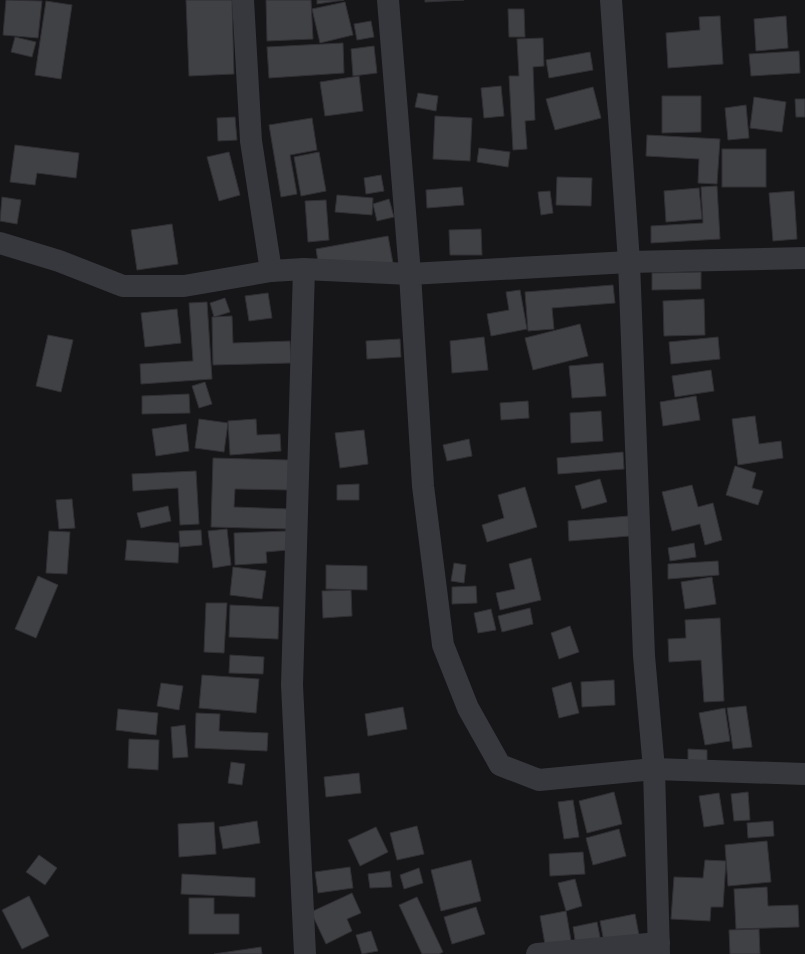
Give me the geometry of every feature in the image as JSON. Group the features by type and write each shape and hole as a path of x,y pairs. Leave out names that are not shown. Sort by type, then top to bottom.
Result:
{"street":[{"path":"243,0 251,141 271,272"},
{"path":"388,0 410,274 423,486 443,645 468,708 500,765 539,780 654,769 805,774"},
{"path":"537,954 659,949 654,769 644,656 629,262 611,0"},
{"path":"0,243 59,261 123,286 184,286 271,272 304,269 410,274 629,262 805,258"},
{"path":"304,269 292,684 306,954"}],"building":[{"path":"6,0 42,1 38,38 3,35"},
{"path":"186,0 232,0 234,74 189,76"},
{"path":"266,0 311,0 313,39 267,41"},
{"path":"317,0 344,0 317,4"},
{"path":"425,0 464,0 425,2"},
{"path":"46,1 72,5 61,79 35,75"},
{"path":"345,2 353,35 320,43 312,9"},
{"path":"508,9 524,9 525,37 509,37"},
{"path":"720,16 723,64 668,68 666,33 700,30 699,17"},
{"path":"786,16 788,48 756,51 754,19"},
{"path":"371,21 374,37 357,40 354,24"},
{"path":"15,37 36,42 32,57 11,52"},
{"path":"543,38 544,66 533,67 535,120 525,121 527,149 513,150 509,76 519,76 517,39"},
{"path":"343,43 344,73 269,78 267,47"},
{"path":"374,46 377,73 353,76 351,49"},
{"path":"799,51 800,73 751,76 749,54"},
{"path":"590,52 593,70 549,78 546,60"},
{"path":"359,76 363,111 325,116 320,82"},
{"path":"501,86 504,116 484,118 481,88"},
{"path":"593,87 601,118 555,130 546,99"},
{"path":"418,93 438,96 436,111 415,107"},
{"path":"662,96 701,96 701,132 662,133"},
{"path":"754,97 786,102 782,132 750,128"},
{"path":"795,99 805,99 805,117 796,117"},
{"path":"746,105 749,138 728,140 725,108"},
{"path":"435,116 472,118 470,161 433,159"},
{"path":"235,117 237,140 218,141 217,118"},
{"path":"312,118 317,150 290,155 297,194 281,197 269,125"},
{"path":"647,135 720,139 717,184 698,183 699,159 646,156"},
{"path":"15,145 79,153 76,178 37,173 35,185 10,182"},
{"path":"479,148 510,152 508,167 477,162"},
{"path":"722,149 766,149 766,187 722,187"},
{"path":"229,152 240,195 219,201 207,157"},
{"path":"319,152 326,191 301,196 294,157"},
{"path":"381,175 384,191 366,194 364,178"},
{"path":"557,177 592,178 591,206 556,205"},
{"path":"717,186 720,239 651,243 651,226 703,223 701,187"},
{"path":"462,187 464,205 427,208 426,190"},
{"path":"699,188 702,219 666,222 664,191"},
{"path":"550,191 553,213 541,215 538,192"},
{"path":"794,191 797,239 773,241 769,193"},
{"path":"337,195 373,198 372,215 335,212"},
{"path":"2,197 21,200 17,224 0,221"},
{"path":"389,199 394,217 377,221 373,204"},
{"path":"326,200 329,240 308,242 305,201"},
{"path":"172,224 178,264 137,270 131,230"},
{"path":"481,229 482,255 450,255 449,230"},
{"path":"388,236 393,263 320,275 316,249"},
{"path":"701,272 701,289 652,290 652,273"},
{"path":"613,285 615,303 552,308 554,329 528,331 525,292"},
{"path":"520,290 527,329 491,336 487,314 509,310 506,292"},
{"path":"268,293 272,318 249,321 245,296"},
{"path":"225,298 230,312 214,317 210,303"},
{"path":"704,299 705,335 664,336 663,301"},
{"path":"207,302 212,379 141,384 140,364 193,361 189,303"},
{"path":"177,309 181,343 145,347 141,313"},
{"path":"232,316 233,343 290,341 291,363 213,365 212,317"},
{"path":"580,324 588,356 533,370 525,338"},
{"path":"48,335 73,340 61,392 36,386"},
{"path":"484,337 488,370 452,373 450,341"},
{"path":"718,337 720,359 671,364 669,342"},
{"path":"400,339 401,357 367,359 366,341"},
{"path":"603,363 606,396 572,398 569,366"},
{"path":"711,370 714,391 675,397 672,376"},
{"path":"205,382 212,404 199,408 192,386"},
{"path":"189,394 190,413 142,414 142,396"},
{"path":"696,396 700,420 663,426 660,402"},
{"path":"528,401 529,418 501,420 500,403"},
{"path":"601,411 603,441 571,443 570,413"},
{"path":"755,416 759,444 781,441 783,458 738,465 732,419"},
{"path":"199,419 228,423 224,452 195,448"},
{"path":"256,419 257,435 280,434 281,451 230,455 228,421"},
{"path":"186,424 189,451 156,456 152,429"},
{"path":"364,430 368,464 340,468 335,433"},
{"path":"469,439 472,456 447,461 443,445"},
{"path":"623,452 624,469 558,474 557,458"},
{"path":"213,458 289,460 288,490 235,489 234,507 290,509 289,529 211,527"},
{"path":"735,466 756,473 752,488 763,491 758,505 726,495"},
{"path":"196,471 199,524 180,525 178,488 133,491 132,474"},
{"path":"600,479 607,502 582,509 575,486"},
{"path":"359,484 359,500 337,500 337,485"},
{"path":"692,485 698,507 713,503 722,540 705,545 700,524 672,531 662,492"},
{"path":"525,487 537,527 487,542 482,525 504,518 498,495"},
{"path":"72,499 75,528 59,529 56,500"},
{"path":"168,506 171,521 141,528 137,513"},
{"path":"629,516 630,536 569,541 568,521"},
{"path":"227,529 231,565 213,568 208,531"},
{"path":"201,530 202,545 180,547 179,531"},
{"path":"49,531 70,532 67,574 46,573"},
{"path":"287,531 288,550 266,552 267,563 235,565 234,533"},
{"path":"127,540 179,543 178,563 125,560"},
{"path":"694,543 696,557 670,561 668,548"},
{"path":"531,558 541,600 500,610 496,593 515,589 509,564"},
{"path":"718,561 719,575 668,579 668,564"},
{"path":"454,563 466,565 464,583 451,581"},
{"path":"326,565 367,566 367,590 326,589"},
{"path":"233,567 266,571 262,599 230,595"},
{"path":"38,576 58,585 36,638 15,629"},
{"path":"712,577 716,604 685,609 681,582"},
{"path":"476,586 477,603 452,604 452,587"},
{"path":"351,590 352,616 323,618 322,591"},
{"path":"206,603 227,603 224,653 204,652"},
{"path":"230,605 279,607 278,639 229,637"},
{"path":"530,608 533,624 502,632 498,616"},
{"path":"491,609 496,630 478,633 474,613"},
{"path":"720,618 724,701 704,702 701,660 669,662 668,639 686,638 685,620"},
{"path":"570,626 579,652 559,659 551,633"},
{"path":"230,655 264,657 263,674 229,673"},
{"path":"202,675 259,679 256,713 199,708"},
{"path":"614,680 615,705 582,707 581,682"},
{"path":"571,682 579,713 559,718 552,688"},
{"path":"161,683 183,686 179,710 157,706"},
{"path":"746,706 752,747 733,749 727,708"},
{"path":"403,707 407,729 368,736 365,714"},
{"path":"725,708 730,741 705,745 699,713"},
{"path":"118,709 158,713 156,735 116,730"},
{"path":"196,713 220,714 219,731 268,733 267,751 195,748"},
{"path":"185,725 188,757 173,758 171,727"},
{"path":"129,739 159,740 158,770 128,768"},
{"path":"688,749 707,750 707,763 688,762"},
{"path":"231,762 245,764 242,785 228,783"},
{"path":"359,773 361,793 326,797 324,777"},
{"path":"614,792 622,824 587,833 579,801"},
{"path":"748,792 750,820 734,821 731,794"},
{"path":"719,793 724,824 704,827 699,796"},
{"path":"573,800 579,837 564,839 558,802"},
{"path":"257,821 260,843 223,849 219,827"},
{"path":"773,821 774,836 748,838 747,823"},
{"path":"214,822 216,854 179,857 178,824"},
{"path":"417,826 424,854 397,860 390,833"},
{"path":"376,827 388,852 360,866 348,840"},
{"path":"619,829 626,856 593,865 586,838"},
{"path":"767,841 771,882 728,886 725,845"},
{"path":"583,852 585,874 550,876 549,854"},
{"path":"39,855 57,868 45,885 26,872"},
{"path":"471,860 481,901 441,911 431,870"},
{"path":"705,860 726,861 723,907 711,907 710,921 671,919 674,877 703,878"},
{"path":"350,867 353,888 318,893 315,872"},
{"path":"419,868 423,883 404,889 400,875"},
{"path":"390,871 392,887 370,888 368,874"},
{"path":"182,874 255,878 255,897 181,894"},
{"path":"575,879 582,906 566,911 558,883"},
{"path":"767,887 768,906 798,905 799,927 736,929 734,889"},
{"path":"352,893 361,913 347,919 352,931 326,944 311,912"},
{"path":"29,896 49,936 22,949 2,910"},
{"path":"417,897 443,952 439,954 422,954 399,905"},
{"path":"189,898 214,898 214,914 239,914 239,934 189,934"},
{"path":"476,907 485,934 452,944 444,917"},
{"path":"566,911 572,946 546,950 540,916"},
{"path":"635,914 639,935 604,942 600,921"},
{"path":"597,922 601,942 576,946 573,927"},
{"path":"759,929 760,954 730,954 729,930"},
{"path":"371,931 378,951 362,954 356,935"},
{"path":"261,947 262,954 214,954"}]}
